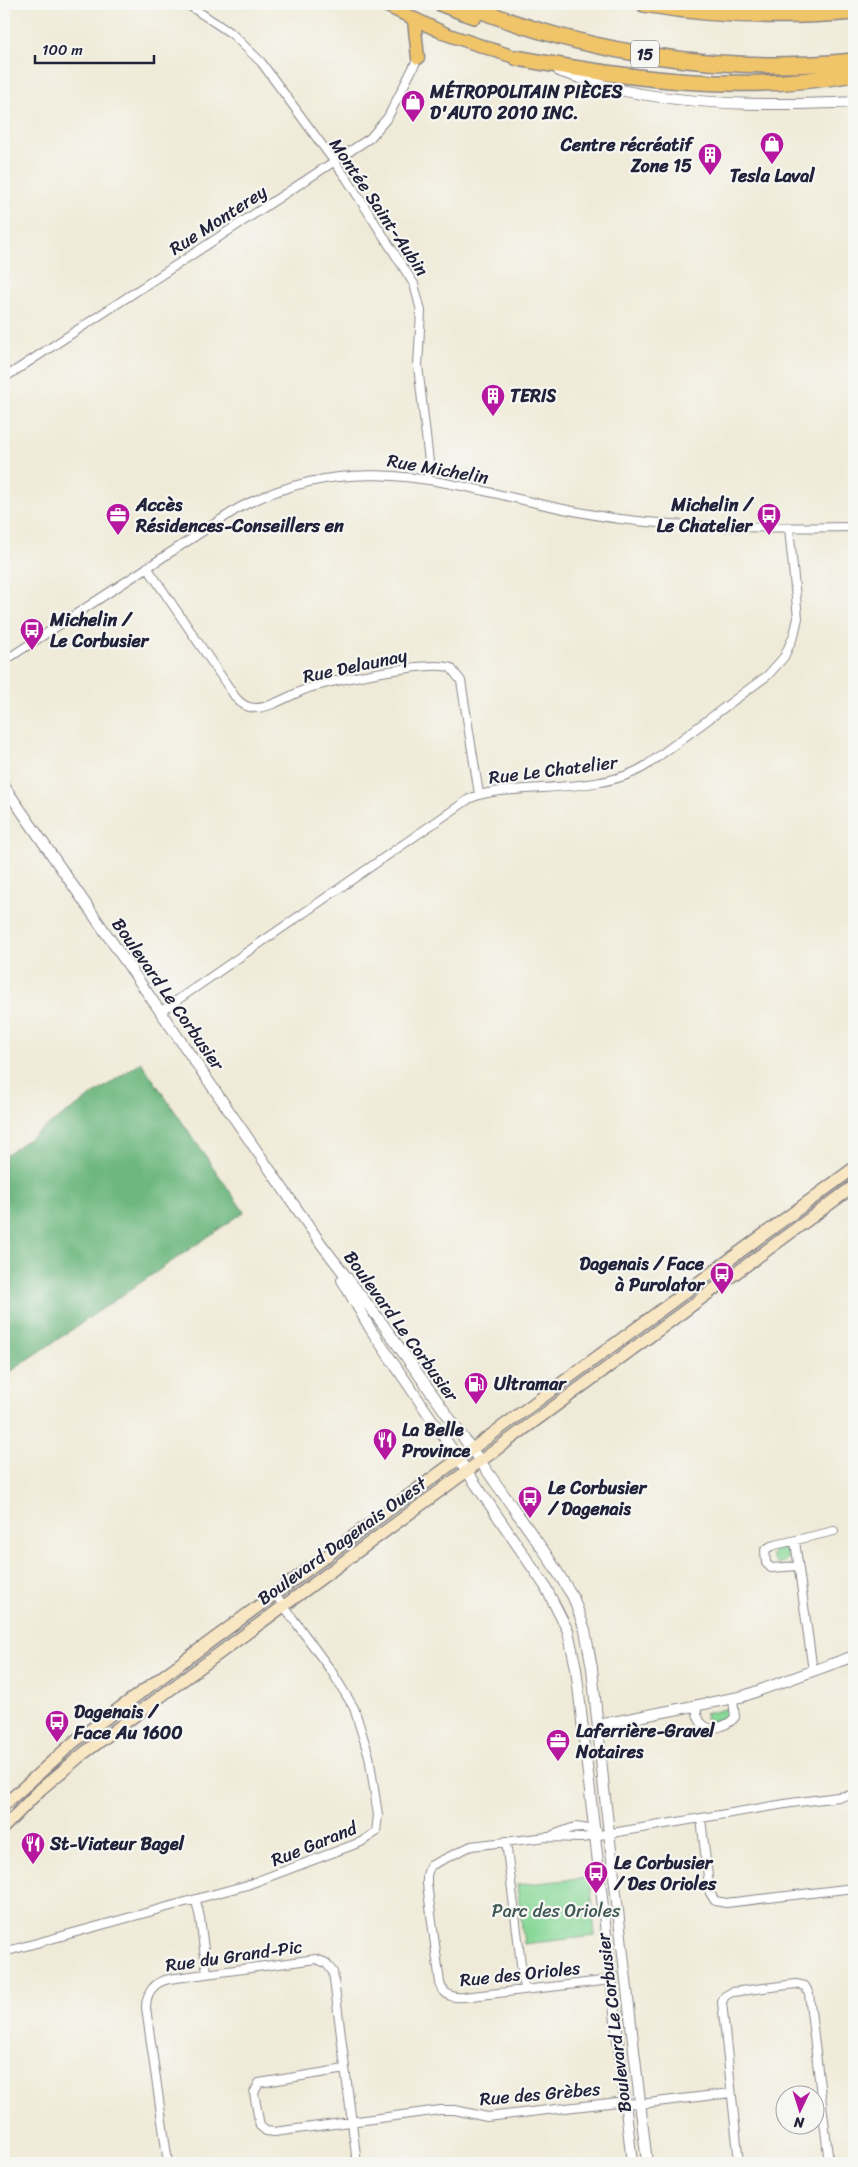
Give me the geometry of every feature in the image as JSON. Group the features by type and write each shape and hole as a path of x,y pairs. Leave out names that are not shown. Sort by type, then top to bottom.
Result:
{"highway":[{"path":"442,4 506,28 571,47 618,55 710,61"},
{"name":"15","path":"464,4 524,25 582,41 644,54 710,61 788,64 854,61"},
{"path":"644,4 761,15 854,12"},
{"path":"517,58 600,73 674,82 750,83 854,74"}],"main road":[{"path":"383,4 455,38 517,58"},
{"path":"414,20 418,58"},
{"name":"Boulevard Dagenais Ouest","path":"4,1805 75,1741 854,1168"},
{"name":"Boulevard Dagenais Ouest","path":"4,1827 41,1789 84,1753 854,1186"}],"street":[{"name":"Montée Saint-Aubin","path":"187,4 232,34 254,54 334,162 388,241 418,294 421,316 418,366 429,462 428,479"},
{"name":"Rue Monterey","path":"4,378 334,162 380,129 418,58"},
{"path":"517,58 599,84 657,96 758,104 854,102"},
{"name":"Rue Michelin","path":"4,661 238,509 290,487 356,475 393,474 428,479 570,511 619,519 696,526 854,527"},
{"name":"Rue Le Chatelier","path":"160,1012 461,804 479,794 607,780 629,775 647,765 768,675 787,652 797,623 797,595 789,528"},
{"name":"Rue Delaunay","path":"146,567 236,698 249,707 262,707 310,688 345,679 435,665 453,669 461,681 479,794"},
{"name":"Boulevard Le Corbusier","path":"4,786 322,1245 382,1322 546,1554 573,1597 583,1622 588,1644 647,2163"},
{"name":"Boulevard Le Corbusier","path":"322,1245 371,1330 545,1586 568,1631 576,1668 632,2163"},
{"path":"798,1566 771,1568 767,1565 765,1555 768,1547 834,1531"},
{"path":"794,1541 814,1672"},
{"name":"Rue Garand","path":"4,1952 261,1881 372,1837 377,1829 378,1815 369,1756 357,1715 340,1683 275,1594"},
{"path":"598,1725 733,1699 814,1672 854,1656"},
{"path":"696,1707 698,1718 704,1726 708,1728 721,1726 730,1722 735,1717 733,1699"},
{"name":"Rue des Orioles","path":"611,1980 458,1997 449,1996 444,1992 440,1983 427,1872 435,1862 467,1846 547,1837 576,1827 594,1833 609,1833 791,1803 854,1795"},
{"path":"701,1819 710,1893 715,1901 726,1903 854,1888"},
{"path":"506,1841 524,1989"},
{"path":"196,1900 207,1973"},
{"name":"Rue du Grand-Pic","path":"168,2163 146,2008 147,1998 151,1989 162,1980 313,1959 326,1963 333,1972 357,2163"},
{"path":"739,2163 722,2009 725,1996 732,1992 793,1984 805,1986 809,1994 829,2163"},
{"name":"Rue des Grèbes","path":"345,2069 263,2081 256,2087 254,2096 258,2124 269,2132 444,2110 487,2117 625,2101 640,2104 731,2093"}],"green space":[{"path":"141,1062 244,1212 4,1376 4,1156"},
{"path":"780,1547 786,1549 788,1555 786,1561 780,1563 774,1561 772,1555 774,1549"},
{"path":"729,1709 730,1713 726,1719 717,1721 715,1719 715,1722 711,1722 706,1719 705,1714"},
{"name":"Parc des Orioles","path":"588,1878 591,1885 595,1936 524,1944 517,1885"}],"place":[{"name":"MÉTROPOLITAIN PIÈCES D'AUTO 2010 INC.","path":"413,123"},
{"name":"Tesla Laval","path":"772,165"},
{"name":"Centre récréatif Zone 15","path":"710,176"},
{"name":"TERIS","path":"493,417"},
{"name":"Accès Résidences-Conseillers en","path":"118,536"},
{"name":"Michelin / Le Chatelier","path":"769,536"},
{"name":"Michelin / Le Corbusier","path":"32,651"},
{"name":"Dagenais / Face à Purolator","path":"722,1295"},
{"name":"Ultramar","path":"476,1405"},
{"name":"La Belle Province","path":"385,1461"},
{"name":"Le Corbusier / Dagenais","path":"530,1519"},
{"name":"Dagenais / Face Au 1600","path":"57,1743"},
{"name":"Laferrière-Gravel Notaires","path":"558,1762"},
{"name":"St-Viateur Bagel","path":"33,1865"},
{"name":"Le Corbusier / Des Orioles","path":"596,1894"}]}
